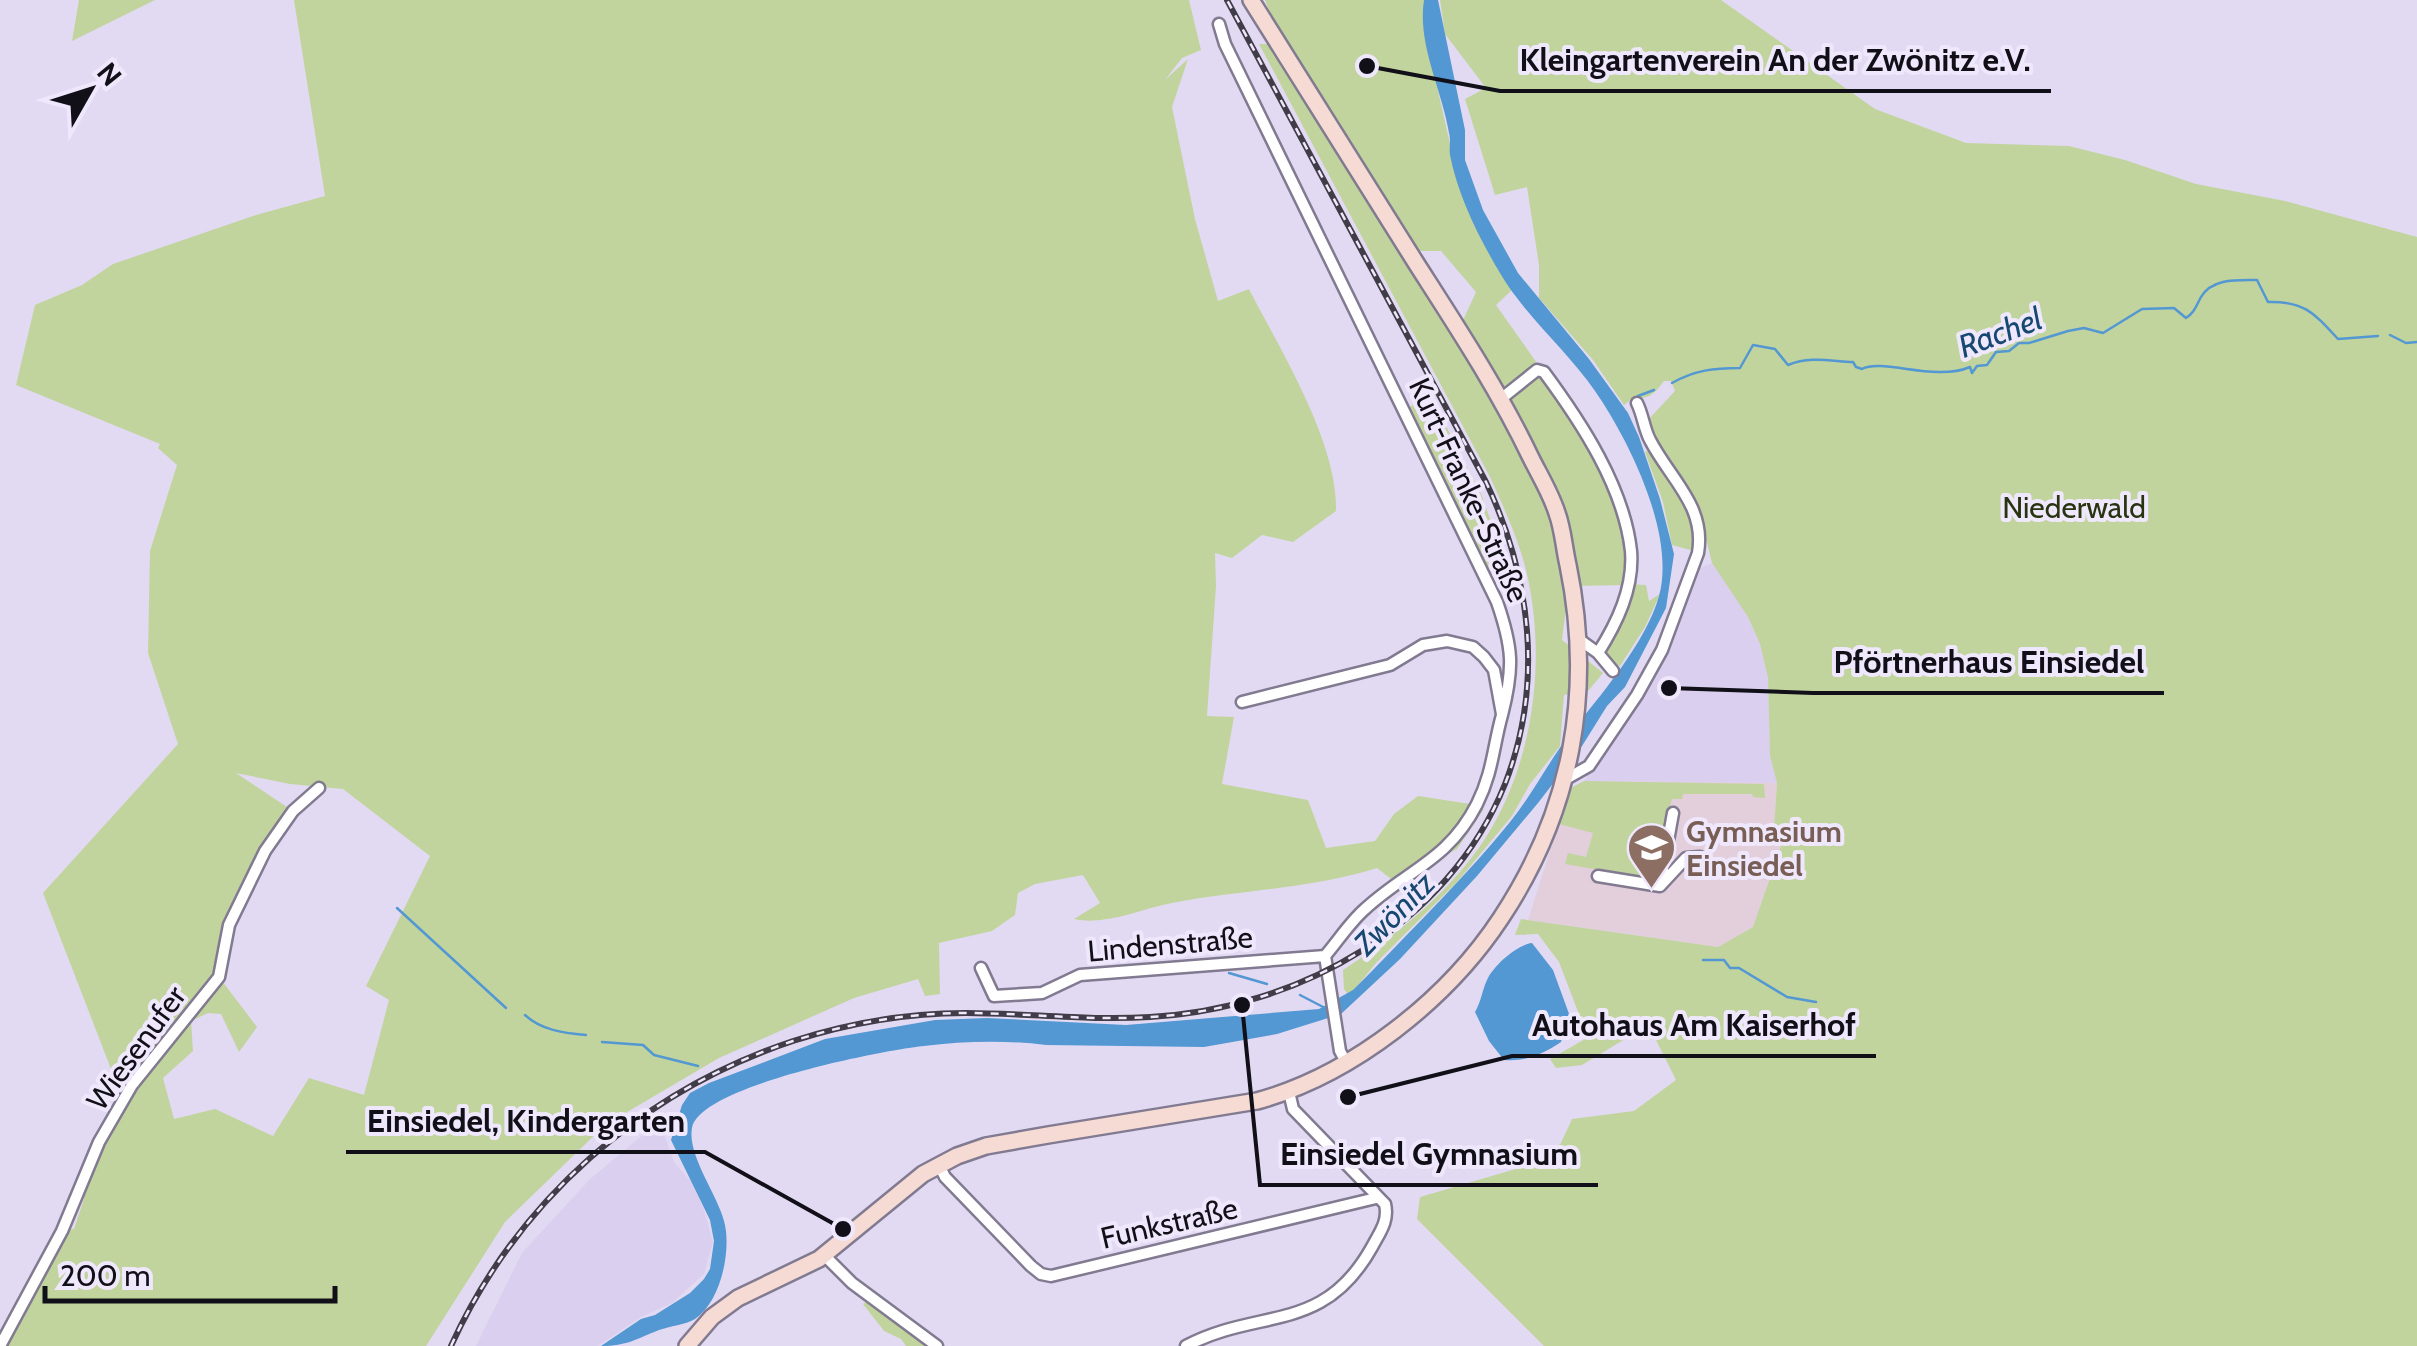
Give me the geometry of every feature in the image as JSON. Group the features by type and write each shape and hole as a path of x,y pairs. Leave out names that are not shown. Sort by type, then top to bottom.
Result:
{"main road":[{"path":"688,1346 712,1317 738,1298 824,1256 899,1192 939,1165 986,1146 1257,1101 1289,1092 1347,1064 1419,1009 1487,939 1533,864 1566,779 1576,709 1580,640 1557,512 1502,398 1251,0"}],"street":[{"name":"Kurt-Franke-Straße","path":"1219,24 1225,44 1497,602 1512,660 1496,756 1477,804 1432,862 1364,909 1325,956"},
{"path":"1502,398 1537,370 1544,372 1589,438 1618,504 1631,564 1626,597 1614,628 1598,653"},
{"path":"1566,779 1589,766 1637,695 1662,650 1700,538 1688,498 1649,439 1638,403"},
{"path":"1580,640 1613,671"},
{"path":"1242,702 1390,666 1423,645 1447,641 1473,647 1494,670 1502,715"},
{"name":"Wiesenufer","path":"0,1346 62,1231 99,1142 132,1085 218,977 230,925 265,851 293,812 319,788"},
{"path":"1660,886 1673,812"},
{"path":"1660,886 1686,858 1700,857"},
{"path":"1598,876 1660,886"},
{"path":"1325,956 1340,1051 1347,1064"},
{"name":"Lindenstraße","path":"982,968 994,996 1042,993 1080,975 1325,956"},
{"path":"1186,1346 1319,1305 1357,1272 1386,1220 1385,1204 1293,1109 1289,1092"},
{"name":"Funkstraße","path":"939,1165 945,1177 1031,1266 1051,1276 1376,1198"},
{"path":"824,1256 852,1284 937,1346"}],"shaded area":[{"path":"1712,563 1748,617 1760,644 1768,678 1770,756 1777,783 1584,781 1644,694 1669,647 1700,568"},
{"name":"Gymnasium Einsiedel","path":"1584,781 1777,783 1774,827 1785,833 1753,927 1718,947 1528,920 1567,797 1571,788"},
{"path":"650,1129 664,1134 674,1162 692,1183 704,1210 713,1242 704,1274 672,1303 641,1317 598,1346 476,1346 522,1253 590,1179"}],"green space":[{"path":"79,0 155,0 72,41"},
{"path":"294,0 1189,0 1201,50 1182,58 1165,80 1188,59 1172,107 1195,219 1218,301 1249,289 1318,427 1334,484 1336,511 1293,542 1262,535 1232,558 1215,553 1207,716 1234,717 1222,784 1308,800 1326,848 1375,841 1394,814 1418,796 1484,809 1457,849 1395,882 1377,868 1301,885 1198,899 1086,921 1074,919 1100,903 1083,875 1035,884 1018,893 1015,915 992,931 939,943 940,994 925,996 918,979 854,998 719,1058 605,1125 505,1222 426,1346 0,1346 62,1231 74,1229 84,1199 77,1195 123,1100 43,893 178,744 148,653 150,551 177,465 158,448 160,444 16,385 35,305 82,285 113,264 325,196","holes":["236,773 343,789 430,856 366,986 389,1000 364,1095 309,1078 273,1136 215,1109 174,1119 163,1078 193,1051 191,1021 208,1013 221,1014 239,1052 257,1027 219,977 230,925 278,830 293,811"]},
{"path":"1265,0 1424,0 1428,47 1460,188 1512,290 1496,305 1589,437 1628,540 1628,584 1646,585 1649,601 1660,594 1620,666 1598,653 1628,585 1572,586 1557,512 1459,329 1476,292 1441,251 1404,251 1496,403 1552,514 1567,600 1562,640 1603,673 1589,690 1564,695 1560,746 1530,784 1512,816 1457,882 1376,963 1349,996 1344,989 1343,970 1394,934 1441,892 1469,861 1508,796 1530,722 1536,645 1533,607 1519,546 1490,477 1259,44 1272,44 1278,34"},
{"name":"Niederwald","path":"1440,0 1721,0 1875,109 1966,143 2069,146 2196,184 2285,201 2417,237 2417,1346 1544,1346 1417,1219 1420,1197 1547,1160 1561,1143 1572,1119 1634,1111 1676,1080 1656,1040 1625,1039 1582,1065 1556,1068 1550,1059 1601,1030 1595,1021 1583,1025 1559,962 1538,934 1515,935 1521,919 1718,947 1753,927 1785,834 1774,827 1777,783 1770,756 1768,678 1760,644 1748,617 1712,563 1700,514 1653,438 1647,421 1675,391 1671,381 1664,381 1647,397 1633,398 1624,405 1593,360 1539,298 1539,265 1527,187 1495,195 1465,99 1486,88 1445,34"},
{"path":"1430,395 1482,496 1506,564 1487,571 1408,408"},
{"path":"1653,449 1689,510 1694,551 1672,545 1663,502 1645,452"},
{"path":"1584,781 1764,784 1765,798 1752,794 1683,794 1682,799 1672,799 1657,838 1651,879 1565,864 1568,853 1586,857 1593,833 1559,824 1571,788"},
{"path":"868,1301 929,1346 906,1346 884,1331 863,1304"}],"water":[{"path":"1424,0 1438,0 1465,130 1465,160 1483,210 1518,273 1628,413 1660,499 1674,554 1666,608 1625,687 1538,803 1477,876 1400,959 1341,1014 1277,1034 1204,1047 985,1042 903,1049 758,1085 702,1113 692,1128 694,1150 726,1233 718,1288 704,1311 691,1321 625,1343 601,1346 690,1293 710,1269 714,1241 710,1220 671,1140 690,1093 825,1039 935,1020 987,1018 1126,1025 1319,1009 1353,990 1494,842 1633,651 1653,614 1663,572 1655,517 1635,461 1608,411 1584,376 1510,289 1470,216 1458,186 1446,117 1427,50"},
{"path":"1532,943 1553,970 1572,1022 1561,1042 1548,1050 1527,1058 1504,1060 1489,1041 1475,1012 1495,968 1513,952"}],"waterway":[{"name":"Rachel","path":"1672,383 1705,371 1740,368 1753,345 1775,349 1788,365 1820,360 1853,362 1862,369 1882,366 1941,372 1970,367 1972,373 1977,366 1987,365 1996,352 2009,351 2019,343 2084,328 2103,333 2142,309 2174,308 2186,318 2212,286 2233,280 2257,280 2268,302 2291,304 2308,311 2338,339 2378,336"},
{"name":"Rachel","path":"2390,335 2406,343 2417,342"},
{"name":"Rachel","path":"1638,396 1654,390"},
{"path":"397,908 506,1008"},
{"path":"1703,960 1724,960 1730,968 1739,968 1787,997 1816,1002"},
{"path":"1229,973 1267,984"},
{"path":"1300,995 1325,1008"},
{"path":"525,1015 545,1027 586,1035"},
{"path":"602,1042 643,1045 654,1055 698,1066"}],"railway":[{"path":"451,1346 478,1293 548,1199 636,1121 685,1089 793,1041 857,1024 944,1013 1150,1017 1205,1011 1260,997 1312,977 1362,951 1407,918 1446,879 1479,834 1505,784 1525,708 1527,631 1513,555 1486,482 1227,0"}],"place":[{"name":"Kleingartenverein An der Zwönitz e.V.","path":"1367,66"},
{"name":"Pförtnerhaus Einsiedel","path":"1669,688"},
{"name":"Gymnasium Einsiedel","path":"1651,890"},
{"name":"Einsiedel Gymnasium","path":"1242,1005"},
{"name":"Autohaus Am Kaiserhof","path":"1348,1097"},
{"name":"Einsiedel, Kindergarten","path":"843,1229"}],"water label":[{"name":"Zwönitz","path":"1394,913"}]}
